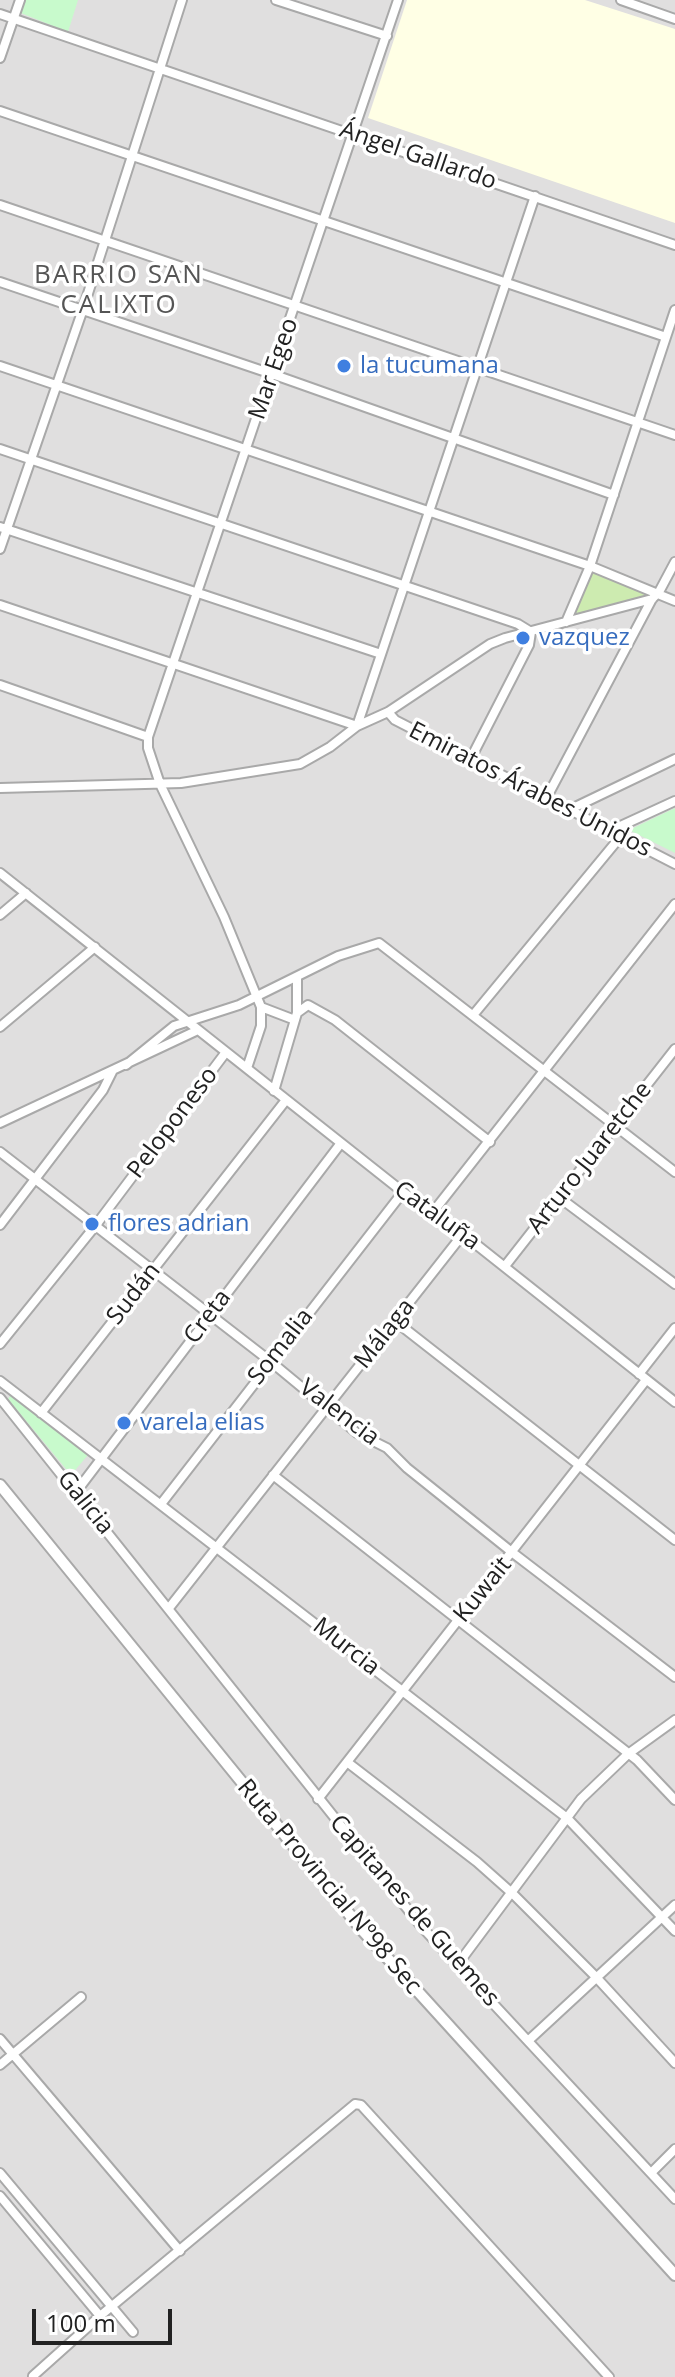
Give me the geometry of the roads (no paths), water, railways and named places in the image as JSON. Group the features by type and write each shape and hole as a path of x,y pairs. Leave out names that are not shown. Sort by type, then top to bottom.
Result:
{"street":[{"path":"0,58 20,0"},
{"path":"0,549 3,528 83,309 182,0"},
{"path":"276,0 387,36"},
{"name":"Mar Egeo","path":"148,737 398,0"},
{"path":"621,0 675,19"},
{"name":"Ángel Gallardo","path":"0,14 675,245"},
{"path":"0,111 666,337"},
{"path":"357,726 535,196"},
{"path":"0,205 675,435"},
{"path":"0,282 452,436 614,495"},
{"path":"566,622 590,566 675,310"},
{"path":"0,366 590,566 656,596 675,601"},
{"path":"0,449 518,624 531,632"},
{"path":"3,528 381,654"},
{"path":"547,797 674,567"},
{"path":"0,788 160,784 283,769 300,764 330,747 357,726 388,712 490,644 656,596"},
{"path":"0,605 357,726"},
{"path":"470,760 529,645 531,632"},
{"path":"0,685 148,737 148,748 160,784 224,917 261,1007 261,1026 247,1068"},
{"name":"Emiratos Árabes Unidos","path":"388,712 395,720 470,760 675,864"},
{"path":"571,809 675,759"},
{"path":"612,830 675,801"},
{"path":"474,1014 621,836"},
{"name":"Cataluña","path":"0,873 274,1091 403,1192 505,1266 675,1402"},
{"path":"0,915 26,893"},
{"path":"433,1212 675,904"},
{"path":"126,1065 167,1030 239,1005 338,956 379,943 675,1172"},
{"path":"0,1027 95,947"},
{"path":"274,1091 296,1017 297,977"},
{"path":"296,1017 308,1005 335,1020 490,1142"},
{"path":"261,1007 296,1017"},
{"path":"0,1123 198,1030"},
{"name":"Arturo Juaretche","path":"505,1266 675,1049"},
{"name":"Peloponeso","path":"0,1344 96,1225 226,1052"},
{"path":"0,1225 103,1090 112,1072"},
{"name":"Sudán","path":"41,1413 286,1100"},
{"name":"Creta","path":"76,1492 341,1143"},
{"name":"Valencia","path":"0,1152 270,1361 357,1433 387,1448 407,1468 513,1553 675,1677"},
{"name":"Somalia","path":"161,1504 403,1192"},
{"path":"560,1198 675,1284"},
{"name":"Málaga","path":"169,1608 463,1234"},
{"path":"395,1321 675,1540"},
{"name":"Kuwait","path":"318,1799 580,1466 675,1328"},
{"name":"Murcia","path":"0,1381 567,1818 675,1931"},
{"name":"Galicia","path":"0,1398 169,1608"},
{"path":"273,1475 637,1760 675,1800"},
{"name":"Ruta Provincial Nº98 Sec","path":"0,1485 363,1931 675,2275"},
{"name":"Capitanes de Guemes","path":"169,1608 413,1917 675,2199"},
{"path":"458,1964 581,1799 628,1754 675,1720"},
{"path":"347,1762 477,1862 513,1894 596,1977 675,2063"},
{"path":"529,2040 675,1905"},
{"path":"0,2065 81,1997"},
{"path":"0,2039 180,2251"},
{"path":"33,2376 349,2106 361,2105 609,2377"},
{"path":"651,2173 675,2149"},
{"path":"0,2173 133,2332"},
{"path":"0,2196 100,2316"}],"place":[{"name":"la tucumana","path":"344,366"},
{"name":"vazquez","path":"523,638"},
{"name":"flores adrian","path":"92,1224"},
{"name":"varela elias","path":"124,1423"}],"district":[{"name":"BARRIO SAN CALIXTO","path":"119,291"}]}
